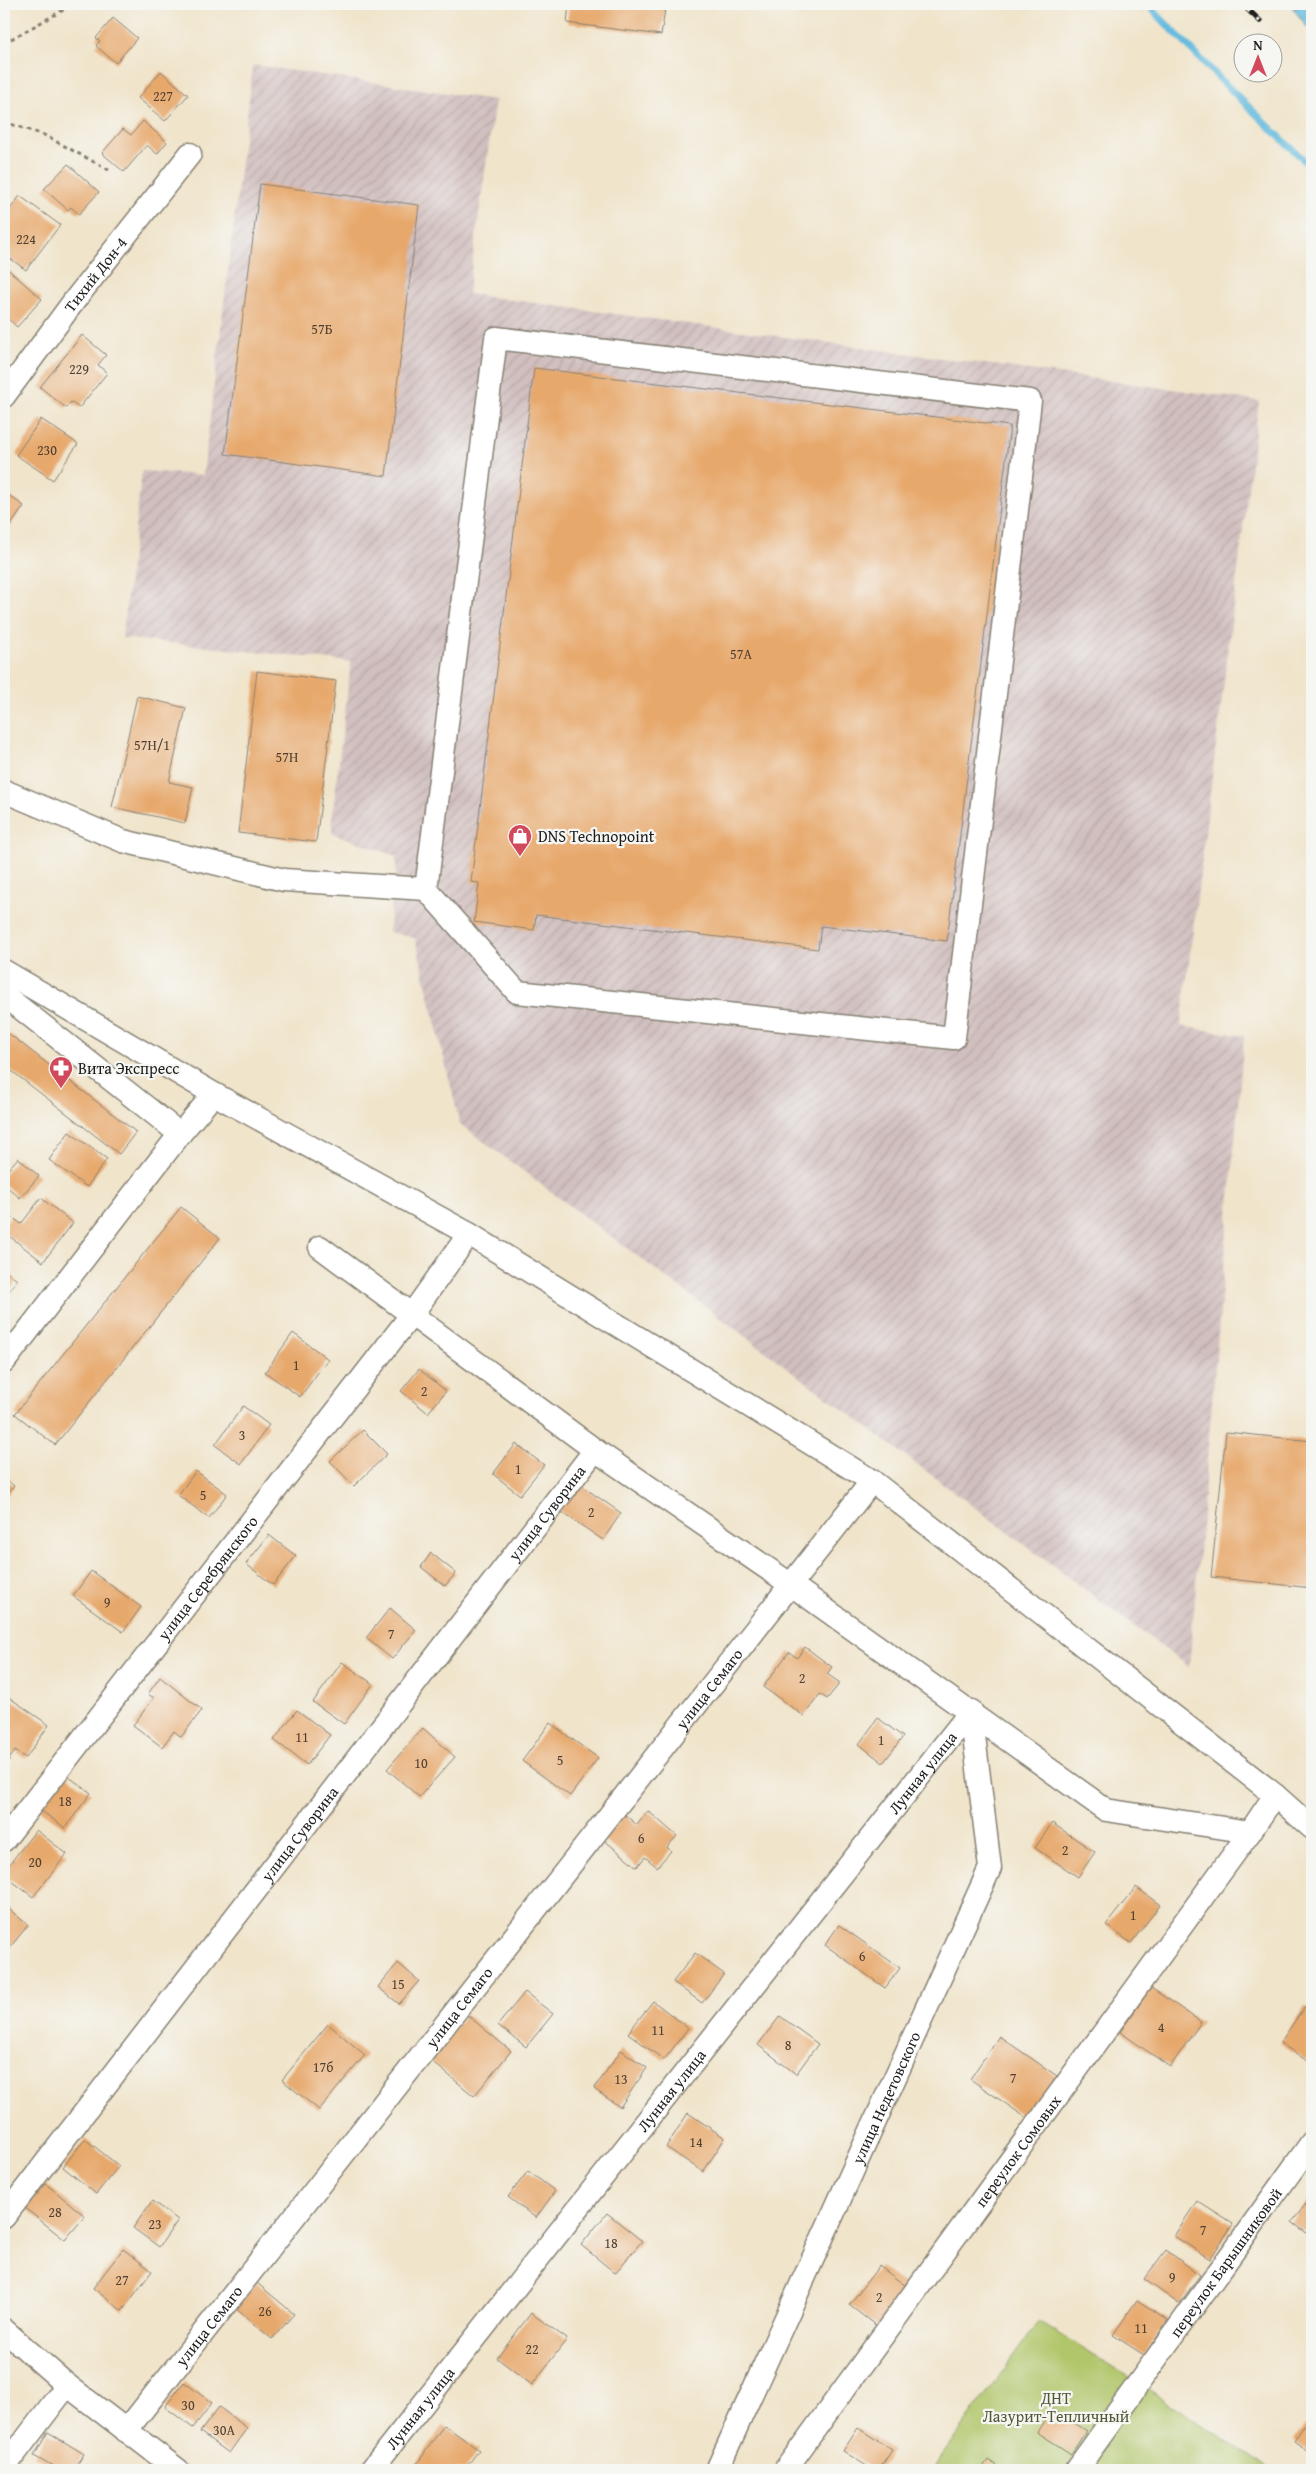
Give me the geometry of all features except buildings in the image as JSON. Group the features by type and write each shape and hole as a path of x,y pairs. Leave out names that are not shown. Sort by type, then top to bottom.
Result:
{"street":[{"name":"Тихий Дон-4","path":"4,396 74,301 190,154"},
{"path":"4,791 124,841 284,880 426,888 517,992 954,1038 1030,401 496,338 426,888"},
{"path":"4,971 214,1094 469,1234 872,1481 1275,1796 1312,1828"},
{"path":"4,995 180,1134"},
{"path":"4,1362 180,1134 214,1094"},
{"name":"улица Серебрянского","path":"4,1840 412,1314 469,1234"},
{"path":"320,1247 595,1450 971,1711 1106,1810 1250,1832"},
{"name":"улица Суворина","path":"4,2217 595,1450"},
{"name":"улица Семаго","path":"126,2431 872,1481"},
{"name":"Лунная улица","path":"371,2470 971,1711"},
{"name":"улица Недетовского","path":"717,2470 990,1868 971,1711"},
{"name":"переулок Сомовых","path":"785,2470 1275,1796"},
{"name":"переулок Барышниковой","path":"1076,2470 1140,2384 1312,2142"},
{"path":"4,2330 67,2385 178,2470"},
{"path":"4,2468 67,2385"}],"path":[{"path":"4,43 74,4"},
{"path":"4,122 44,135 109,170"}],"shaded area":[{"path":"253,65 495,100 468,294 1259,401 1181,1026 1244,1036 1189,1667 460,1124 415,938 389,932 396,874 396,856 332,833 332,819 351,662 122,638 142,471 203,475"}],"green space":[{"name":"ДНТ Лазурит-Тепличный","path":"1039,2321 1140,2384 1271,2470 932,2470"}],"water":[{"path":"1290,4 1312,4 1312,34"}],"waterway":[{"path":"1147,4 1225,84 1312,168"}],"railway":[{"path":"1242,4 1260,21"}],"place":[{"name":"DNS Technopoint","path":"520,857"},
{"name":"Вита Экспресс","path":"61,1089"}]}
